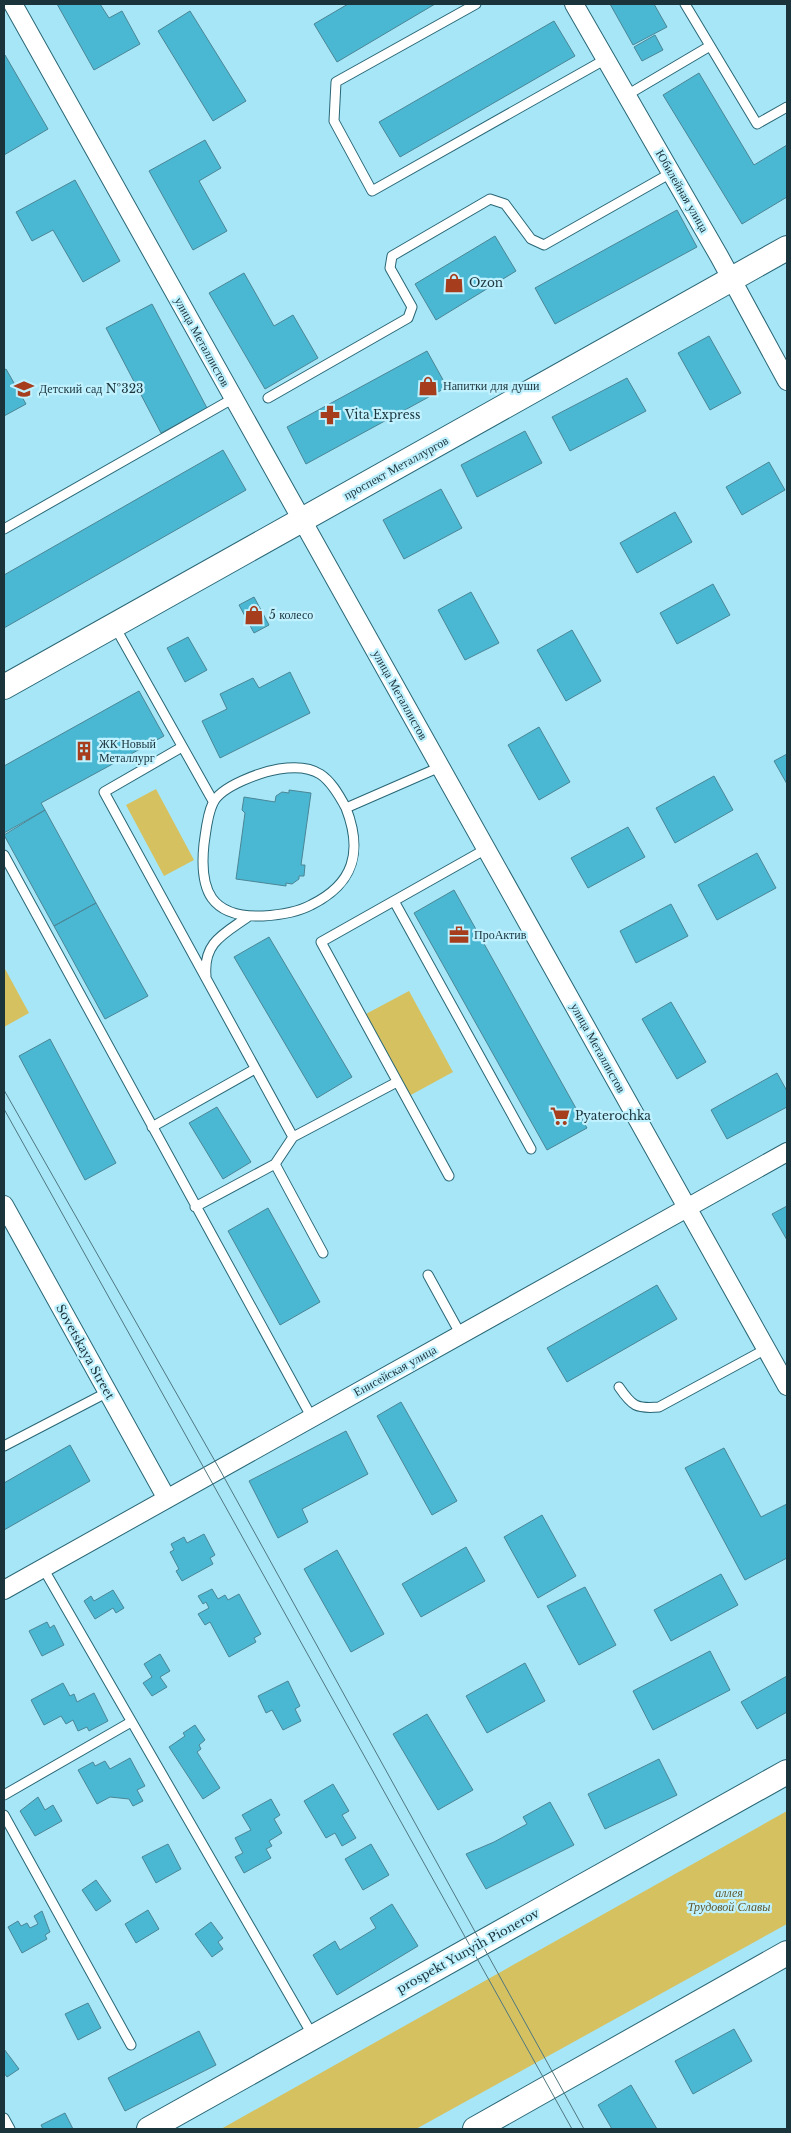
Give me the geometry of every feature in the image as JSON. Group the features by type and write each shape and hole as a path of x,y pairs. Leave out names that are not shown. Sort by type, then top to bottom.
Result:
{"street":[{"name":"улица Металлистов","path":"12,4 787,1386"},
{"name":"Юбилейная улица","path":"574,4 732,279 787,381"},
{"name":"проспект Металлургов","path":"4,687 787,248"},
{"name":"Енисейская улица","path":"4,1590 787,1152"},
{"name":"Sovetskaya Street","path":"4,1205 106,1393 167,1499"},
{"name":"prospekt Yunyih Pionerov","path":"149,2129 787,1772"},
{"path":"475,2129 787,1953"}],"lane":[{"path":"476,4 336,82 334,121 372,191 606,59"},
{"path":"685,4 757,124 787,107"},
{"path":"627,95 710,46"},
{"path":"268,398 408,318 412,307 390,268 392,256 490,198 505,204 530,239 544,245 671,173"},
{"path":"4,530 234,398"},
{"path":"114,626 213,802"},
{"path":"182,747 104,792 293,1137"},
{"path":"346,808 440,767"},
{"path":"308,768 326,777 346,808 354,832 354,860 338,888 321,900 296,911 269,916 249,916 234,914 221,908 207,891 202,864 206,828 213,802 239,782 271,770 308,768"},
{"path":"449,1176 322,942 486,849"},
{"path":"4,855 312,1418"},
{"path":"394,902 531,1149"},
{"path":"207,980 205,965 208,951 221,936 249,916"},
{"path":"152,1127 255,1069"},
{"path":"196,1208 275,1164 293,1137 397,1082"},
{"path":"275,1164 322,1253"},
{"path":"428,1274 461,1335"},
{"path":"619,1388 630,1404 644,1408 659,1407 766,1349"},
{"path":"4,1446 106,1393"},
{"path":"44,1568 314,2037"},
{"path":"4,1795 131,1722"},
{"path":"4,1815 131,2045"},
{"path":"4,2118 10,2129"}],"green space":[{"path":"156,789 194,860 164,876 126,805"},
{"path":"4,967 29,1013 4,1027"},
{"path":"409,991 453,1072 409,1096 364,1015"},
{"name":"аллея Трудовой Славы","path":"787,1811 787,1924 416,2129 221,2129"}],"building":[{"path":"57,4 100,4 109,18 122,11 140,44 94,70"},
{"path":"348,4 435,4 337,62 314,24"},
{"path":"610,4 654,4 667,27 633,45"},
{"path":"190,11 246,101 213,121 158,31"},
{"path":"554,21 575,56 400,157 379,122"},
{"path":"655,35 663,50 642,61 634,47"},
{"path":"4,56 48,129 4,155"},
{"path":"699,73 754,165 787,145 787,197 742,224 663,95"},
{"path":"205,140 221,168 199,181 227,231 193,250 149,171"},
{"path":"75,180 120,261 83,282 53,230 32,241 16,212"},
{"path":"677,210 697,247 555,324 535,288"},
{"path":"495,236 516,271 436,320 415,284"},
{"path":"244,273 274,326 293,315 318,358 265,389 209,293"},
{"path":"152,304 207,408 161,433 106,328"},
{"path":"709,336 741,393 710,410 678,353"},
{"path":"427,351 447,387 306,464 287,427"},
{"path":"6,369 26,404 4,416 4,370"},
{"path":"627,378 646,411 570,451 552,417"},
{"path":"525,431 542,463 477,497 461,465"},
{"path":"223,450 246,490 4,628 4,575"},
{"path":"769,462 785,490 742,515 726,487"},
{"path":"441,489 462,528 404,559 383,520"},
{"path":"675,512 692,542 637,573 620,543"},
{"path":"713,584 730,615 677,644 660,613"},
{"path":"471,592 499,643 465,660 438,610"},
{"name":"5 колесо","path":"254,597 269,625 254,633 239,605"},
{"path":"572,630 601,681 566,701 537,650"},
{"path":"188,637 207,670 185,682 167,648"},
{"path":"290,672 310,713 220,758 202,721 227,709 220,694 253,678 259,688"},
{"name":"ЖК Новый Металлург","path":"139,691 164,736 41,803 45,810 4,833 4,766"},
{"path":"539,727 570,782 539,800 508,745"},
{"path":"787,754 787,784 774,761"},
{"path":"714,776 733,810 675,843 656,808"},
{"path":"289,790 311,793 301,865 305,865 304,876 299,876 299,879 292,884 286,883 286,886 236,879 245,813 242,810 244,797 275,802 276,796 282,792 289,793"},
{"path":"45,810 96,903 54,926 4,835"},
{"path":"628,827 645,857 588,888 571,858"},
{"path":"757,853 776,888 717,920 698,885"},
{"path":"454,890 587,1128 547,1150 414,913"},
{"path":"96,903 148,996 105,1019 54,926"},
{"path":"671,904 688,936 636,963 620,931"},
{"path":"269,937 352,1077 317,1098 234,957"},
{"path":"671,1002 706,1062 677,1079 642,1019"},
{"path":"50,1039 116,1163 85,1180 19,1056"},
{"path":"777,1073 787,1091 787,1107 727,1139 711,1110"},
{"path":"217,1107 251,1162 223,1179 189,1123"},
{"path":"787,1206 787,1240 772,1214"},
{"path":"268,1208 320,1302 280,1325 228,1231"},
{"path":"657,1285 677,1319 567,1382 547,1348"},
{"path":"401,1402 457,1501 432,1515 377,1416"},
{"path":"346,1431 368,1474 302,1509 308,1522 278,1538 249,1481"},
{"path":"70,1445 90,1481 4,1530 4,1483"},
{"path":"724,1448 761,1517 787,1504 787,1558 745,1580 685,1468"},
{"path":"542,1515 576,1576 538,1598 504,1537"},
{"path":"204,1534 215,1555 210,1558 213,1564 182,1581 176,1571 179,1569 170,1552 174,1550 171,1544 184,1537 187,1543"},
{"path":"466,1547 485,1581 421,1617 402,1584"},
{"path":"337,1550 384,1634 351,1652 304,1569"},
{"path":"721,1574 738,1605 671,1641 654,1610"},
{"path":"585,1587 616,1645 579,1665 547,1606"},
{"path":"212,1589 218,1599 225,1595 228,1600 239,1594 261,1634 254,1638 256,1642 229,1657 210,1622 205,1625 198,1614 209,1608 206,1602 203,1604 198,1596"},
{"path":"113,1590 124,1608 116,1613 113,1608 95,1619 84,1601 91,1596 94,1601"},
{"path":"47,1622 50,1628 54,1625 64,1645 42,1656 29,1631"},
{"path":"710,1651 730,1690 653,1730 633,1691"},
{"path":"160,1654 170,1671 160,1677 167,1687 152,1696 143,1683 152,1677 144,1664"},
{"path":"525,1663 545,1701 487,1733 466,1696"},
{"path":"787,1676 787,1712 757,1729 741,1702"},
{"path":"288,1681 300,1706 295,1709 301,1721 283,1730 272,1710 266,1713 258,1696"},
{"path":"63,1683 70,1696 74,1694 77,1702 94,1693 108,1721 89,1731 87,1727 78,1731 73,1720 66,1724 61,1716 44,1725 31,1700"},
{"path":"427,1714 473,1790 438,1810 393,1734"},
{"path":"195,1725 205,1740 199,1745 201,1749 197,1752 220,1788 203,1799 169,1747 185,1736 183,1733"},
{"path":"130,1758 145,1786 137,1790 143,1801 133,1806 129,1799 110,1797 97,1804 78,1770 93,1762 95,1766 105,1761 110,1769"},
{"path":"659,1759 677,1795 605,1829 588,1794"},
{"path":"333,1784 349,1811 342,1815 356,1838 342,1846 335,1833 326,1838 304,1801"},
{"path":"38,1797 45,1810 53,1805 62,1821 35,1836 20,1811"},
{"path":"271,1799 280,1815 274,1819 282,1833 269,1841 272,1846 266,1849 271,1858 244,1873 235,1857 243,1853 235,1838 251,1830 242,1815"},
{"path":"550,1802 574,1845 486,1889 466,1854 494,1842 527,1824 523,1817"},
{"path":"168,1844 181,1869 156,1883 142,1857"},
{"path":"371,1844 389,1875 363,1890 345,1859"},
{"path":"96,1880 111,1901 96,1911 82,1890"},
{"path":"392,1904 418,1946 337,1995 313,1955 335,1941 340,1950 376,1928 370,1918"},
{"path":"148,1910 159,1929 136,1943 125,1924"},
{"path":"42,1911 50,1932 45,1935 47,1939 22,1953 8,1927 18,1921 21,1926 27,1923 30,1928 38,1924 34,1916"},
{"path":"211,1922 223,1938 218,1942 223,1949 212,1957 195,1934"},
{"path":"88,2003 101,2028 78,2040 65,2014"},
{"path":"734,2029 752,2061 693,2094 675,2061"},
{"path":"199,2031 216,2065 125,2111 108,2078"},
{"path":"4,2049 19,2069 7,2077 4,2073"},
{"path":"631,2085 657,2129 612,2129 598,2105"},
{"path":"65,2113 73,2129 43,2129 41,2125"}],"tram line":[{"path":"4,1090 220,1470 584,2129"},
{"path":"4,1109 572,2129"}],"place":[{"name":"Ozon","path":"454,283"},
{"name":"Напитки для души","path":"428,386"},
{"name":"Детский сад №323","path":"24,389"},
{"name":"Vita Express","path":"330,415"},
{"name":"5 колесо","path":"254,615"},
{"name":"ЖК Новый Металлург","path":"84,751"},
{"name":"ПроАктив","path":"459,935"},
{"name":"Pyaterochka","path":"560,1116"}]}
